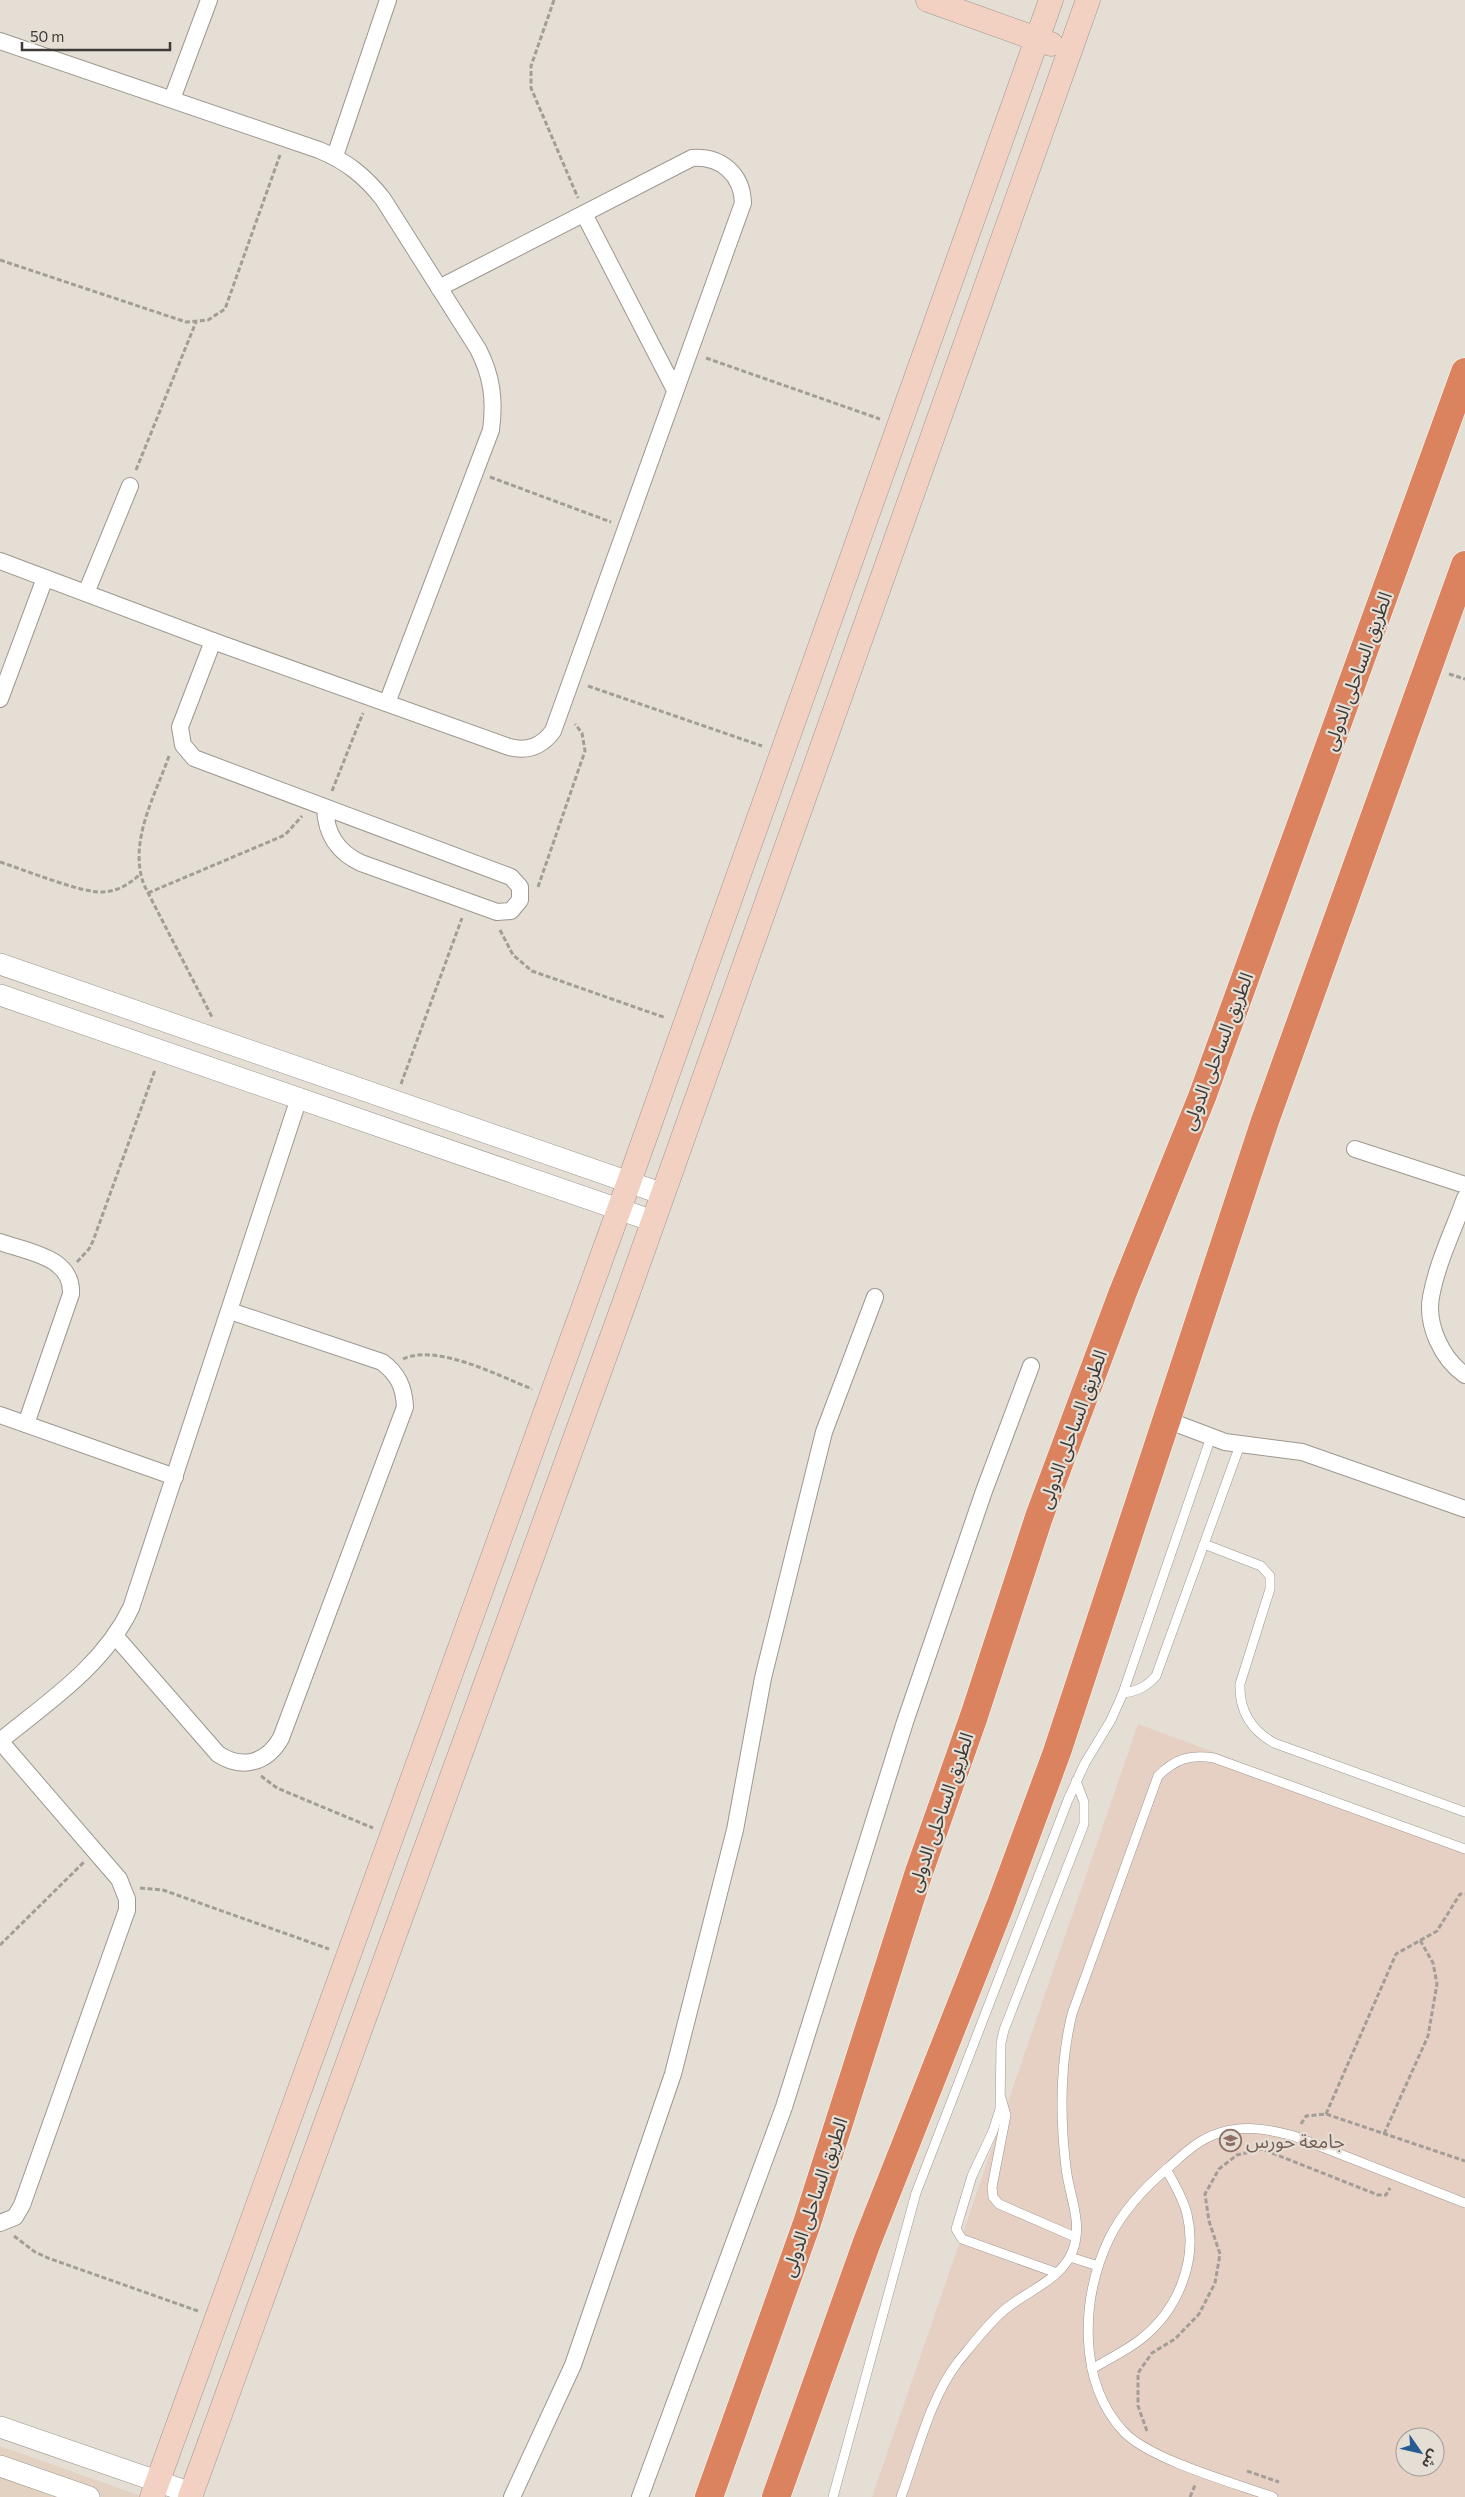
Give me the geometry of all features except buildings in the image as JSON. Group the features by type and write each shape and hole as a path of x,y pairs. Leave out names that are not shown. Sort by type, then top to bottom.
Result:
{"highway":[{"name":"الطريق الساحلى الدولى","path":"709,2497 813,2205 918,1875 974,1716 1039,1517 1123,1292 1202,1097 1465,372"},
{"path":"776,2497 893,2173 1030,1829 1265,1121 1465,565"}],"main road":[{"path":"928,0 1069,51"},
{"path":"155,2489 348,1955 370,1902 392,1836 629,1182 1051,0"},
{"path":"191,2495 663,1194 1069,51 1081,2"}],"street":[{"path":"172,100 209,0"},
{"path":"335,156 388,0"},
{"path":"0,41 286,138 335,156 349,165 373,186 478,350 490,379 493,395 492,421 476,471 387,703"},
{"path":"0,561 212,641 516,749 539,745 553,731 743,203 742,193 735,176 729,168 716,161 702,157 692,158 439,288"},
{"path":"584,214 676,390"},
{"path":"86,593 130,486"},
{"path":"0,699 45,578"},
{"path":"212,641 182,718 181,736 183,745 194,758 511,877 520,887 520,900 511,910 497,912 350,858 333,841 328,831 325,808"},
{"path":"0,964 663,1194"},
{"path":"0,995 653,1221"},
{"path":"1,2223 15,2217 22,2205 127,1910 125,1891 119,1879 0,1741 84,1672 116,1637 131,1608 299,1098"},
{"path":"1355,1150 1465,1185"},
{"path":"1465,1198 1431,1298 1432,1326 1444,1353 1465,1375"},
{"path":"0,1242 56,1262 62,1266 70,1279 71,1294 26,1424"},
{"path":"512,2497 573,2365 673,2074 735,1830 763,1678 824,1432 875,1297"},
{"path":"116,1637 218,1754 237,1763 248,1763 268,1755 281,1738 404,1407 402,1385 390,1368 373,1358 230,1311"},
{"path":"640,2497 784,2107 905,1722 984,1491 1031,1366"},
{"path":"0,1415 175,1477"},
{"path":"1167,1420 1210,1437 1240,1444 1302,1452 1465,1508"},
{"path":"0,2427 155,2489 191,2495"},
{"path":"0,2466 90,2497"}],"lane":[{"path":"833,2497 916,2193 1076,1781 1094,1745 1111,1720 1124,1693 1210,1437"},
{"path":"1124,1693 1148,1686 1156,1676 1240,1444"},
{"path":"1204,1544 1261,1566 1270,1576 1270,1589 1240,1684 1240,1694 1245,1714 1257,1731 1274,1742 1465,1812"},
{"path":"901,2497 945,2380 1001,2312 1057,2273 1070,2257 1075,2237 1076,2221 1064,2149 1063,2066 1066,2040 1072,2014 1158,1776 1169,1765 1183,1757 1198,1755 1214,1758 1465,1849"},
{"path":"1057,2273 968,2242 958,2235 956,2229 964,2199 993,2131 1001,2098 1001,2043 1004,2030 1084,1824 1084,1802 1076,1781"},
{"path":"1001,2098 1006,2115 992,2187 996,2201 1004,2207 1075,2237"},
{"path":"1273,2497 1145,2448 1125,2433 1110,2414 1098,2393 1092,2369 1089,2323 1092,2294 1098,2266 1110,2238 1125,2212 1144,2189 1195,2144 1219,2133 1244,2128 1269,2129 1294,2136 1465,2203"},
{"path":"1092,2369 1128,2348 1159,2323 1173,2304 1183,2283 1189,2261 1190,2237 1187,2214 1179,2192 1166,2169"},
{"path":"1070,2257 1098,2266"}],"path":[{"path":"554,0 531,66 531,88 584,214"},
{"path":"0,260 186,322 208,320 225,309 286,138"},
{"path":"130,486 196,322"},
{"path":"689,352 899,426"},
{"path":"476,471 626,527"},
{"path":"571,680 782,753"},
{"path":"325,808 369,697"},
{"path":"520,900 533,894 538,887 585,752 582,733 576,725 558,715"},
{"path":"182,718 139,840 140,874 225,1042"},
{"path":"148,893 285,835 302,816 305,801"},
{"path":"0,862 95,892 113,891 123,887 140,874"},
{"path":"395,1101 468,901"},
{"path":"497,912 499,928 506,944 522,964 532,971 685,1025"},
{"path":"62,1266 77,1262 89,1250 162,1051"},
{"path":"390,1368 416,1355 438,1354 550,1396"},
{"path":"248,1763 265,1780 277,1788 392,1836"},
{"path":"0,1945 95,1851"},
{"path":"125,1891 142,1888 163,1890 348,1955"},
{"path":"1326,2114 1396,1954 1437,1931 1460,1894 1465,1894"},
{"path":"1384,2134 1428,2036 1436,1984 1433,1963 1420,1940"},
{"path":"1294,2136 1306,2116 1326,2114 1465,2161"},
{"path":"1148,2433 1138,2406 1138,2372 1152,2353 1175,2339 1200,2314 1215,2283 1220,2254 1209,2221 1205,2194 1219,2169 1238,2154 1262,2149 1378,2195 1386,2195 1396,2176"},
{"path":"1,2223 22,2244 48,2258 217,2318"},
{"path":"1239,2469 1276,2480 1283,2485"}],"shaded area":[{"name":"جامعة حورس","path":"1138,1724 1465,1845 1465,2497 872,2497"},
{"path":"0,2446 144,2497 0,2497"}],"place":[{"name":"جامعة حورس","path":"1230,2141"}]}
